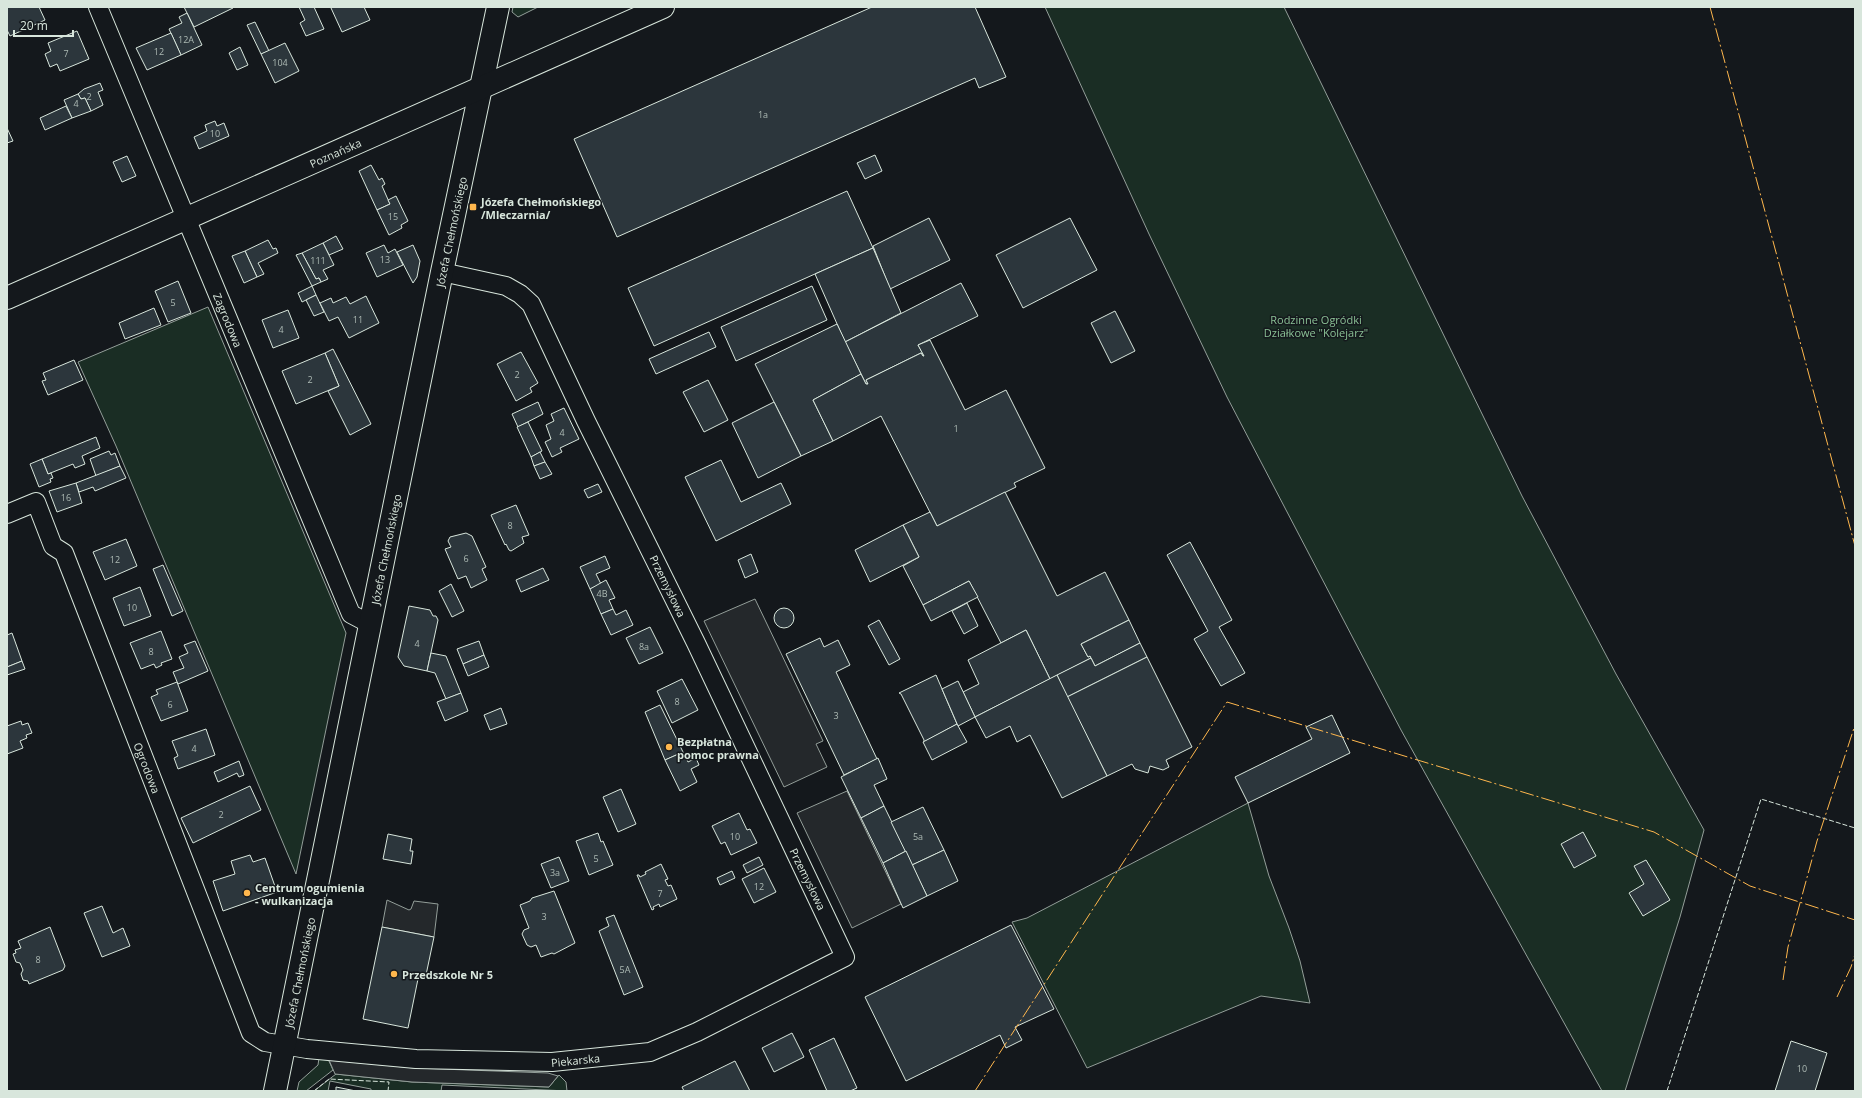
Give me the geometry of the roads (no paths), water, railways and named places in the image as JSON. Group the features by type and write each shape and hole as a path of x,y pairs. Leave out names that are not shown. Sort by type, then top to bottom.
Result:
{"street":[{"name":"Zagrodowa","path":"98,7 351,614 370,624"},
{"name":"Józefa Chełmońskiego","path":"275,1091 442,272 498,7"},
{"name":"Poznańska","path":"7,298 663,7"},
{"name":"Przemysłowa","path":"442,272 506,286 520,294 531,304 586,421 686,623 845,957"},
{"name":"Ogrodowa","path":"7,514 36,502 53,546 64,553 251,1034 265,1042 284,1045"},
{"name":"Piekarska","path":"284,1045 315,1050 416,1059 497,1061 577,1060 650,1052 710,1026 845,957"}],"place":[{"name":"Józefa Chełmońskiego /Mleczarnia/","path":"473,207"},
{"name":"Bezpłatna pomoc prawna","path":"669,747"},
{"name":"Centrum ogumienia - wulkanizacja","path":"247,893"},
{"name":"Przedszkole Nr 5","path":"394,974"}],"park label":[{"name":"Rodzinne Ogródki Działkowe \"Kolejarz\"","path":"1316,325"}]}
